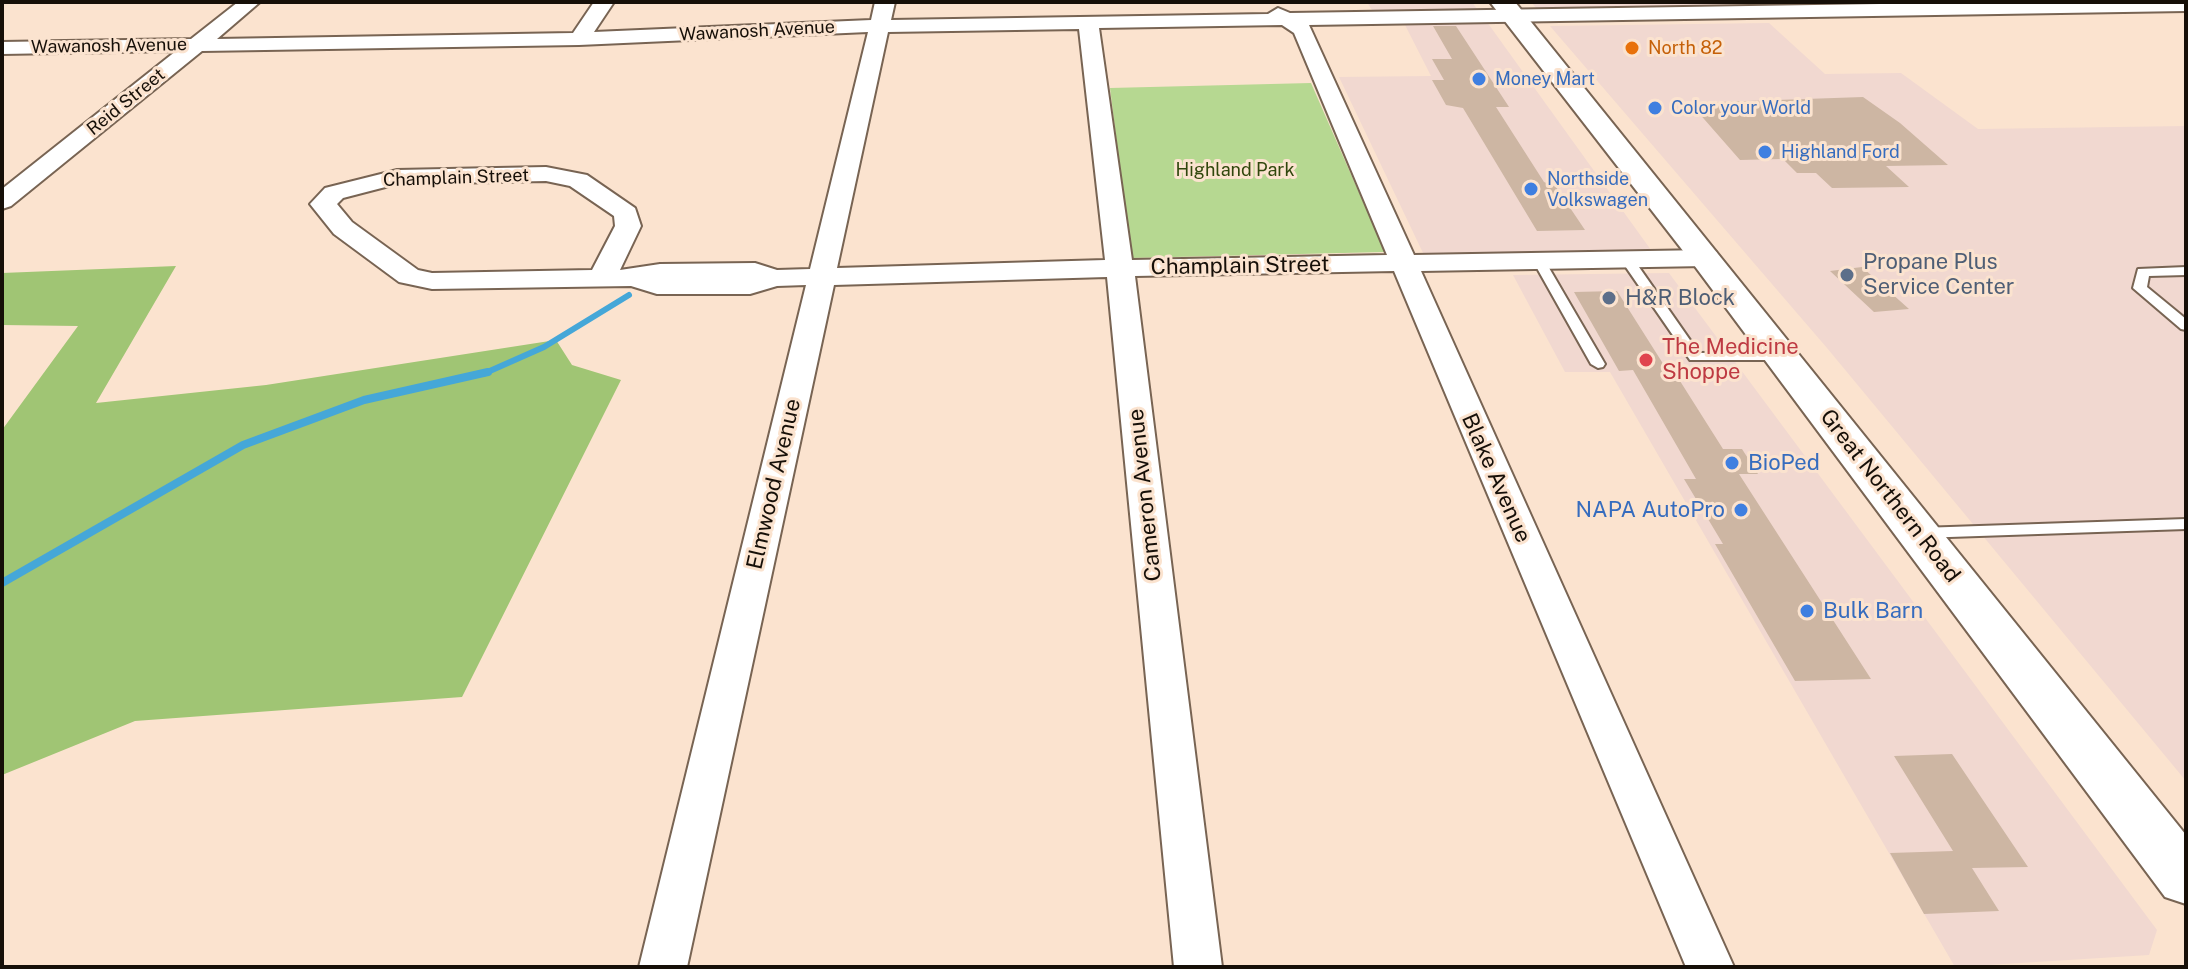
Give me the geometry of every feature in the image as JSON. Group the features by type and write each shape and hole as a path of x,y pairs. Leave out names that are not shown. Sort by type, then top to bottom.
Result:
{"main road":[{"name":"Great Northern Road","path":"1507,8 1706,258 2186,879"}],"street":[{"name":"Reid Street","path":"2,201 250,2"},
{"path":"579,39 604,2"},
{"name":"Wawanosh Avenue","path":"2,48 579,39 882,14 1088,23 1277,11 2186,5"},
{"name":"Blake Avenue","path":"1277,11 1303,30 1710,967"},
{"name":"Elmwood Avenue","path":"663,967 882,14"},
{"name":"Cameron Avenue","path":"1088,23 1120,268 1198,967"},
{"name":"Champlain Street","path":"602,278 628,226 626,213 578,180 546,174 397,177 334,193 323,204 343,228 409,276 432,281 634,278 660,272 755,271 774,278 1120,268 1706,258"}],"lane":[{"path":"1627,260 1695,357 1781,356"},
{"path":"1539,261 1598,364"},
{"path":"2186,271 2143,272 2140,288 2186,326"},
{"path":"1919,533 2186,524"}],"shaded area":[{"path":"1367,2 1472,2 1477,9 1373,12"},
{"path":"1531,2 1975,2 1537,9"},
{"path":"1487,22 1651,250 1424,255 1339,77 1431,76 1404,23"},
{"path":"1769,23 1825,74 1901,73 1978,129 2186,126 2186,781 1827,348 1550,26"},
{"path":"1669,273 2157,930 2149,955 1955,967 1610,372 1565,372 1513,275"}],"green space":[{"name":"Highland Park","path":"1311,83 1385,252 1131,258 1110,88"},
{"path":"176,266 96,403 266,385 556,340 572,365 621,380 462,697 135,721 2,775 2,430 78,326 2,325 2,273"}],"building":[{"path":"1433,26 1456,26 1509,107 1496,107 1544,182 1556,187 1585,230 1537,231 1463,108 1446,105 1432,80 1444,80 1432,59 1452,59"},
{"path":"1863,97 1900,123 1948,165 1886,166 1909,187 1832,188 1816,173 1797,173 1783,159 1740,160 1690,103"},
{"path":"1862,267 1909,309 1874,312 1830,271"},
{"path":"1617,291 1674,381 1680,381 1723,449 1742,449 1758,474 1739,474 1871,679 1795,681 1715,544 1723,544 1684,479 1696,479 1633,370 1619,371 1574,292"},
{"path":"1952,754 2028,867 1972,868 1999,911 1924,914 1890,853 1953,851 1894,756"}],"waterway":[{"path":"487,372 544,347 629,295"},
{"path":"2,583 243,445 364,400 487,372"},
{"path":"483,374 487,372"}],"place":[{"name":"North 82","path":"1632,48"},
{"name":"Money Mart","path":"1479,79"},
{"name":"Color your World","path":"1655,108"},
{"name":"Highland Ford","path":"1765,152"},
{"name":"Northside Volkswagen","path":"1531,189"},
{"name":"Propane Plus Service Center","path":"1847,275"},
{"name":"H&R Block","path":"1609,298"},
{"name":"The Medicine Shoppe","path":"1646,360"},
{"name":"BioPed","path":"1732,463"},
{"name":"NAPA AutoPro","path":"1741,510"},
{"name":"Bulk Barn","path":"1807,611"}]}
